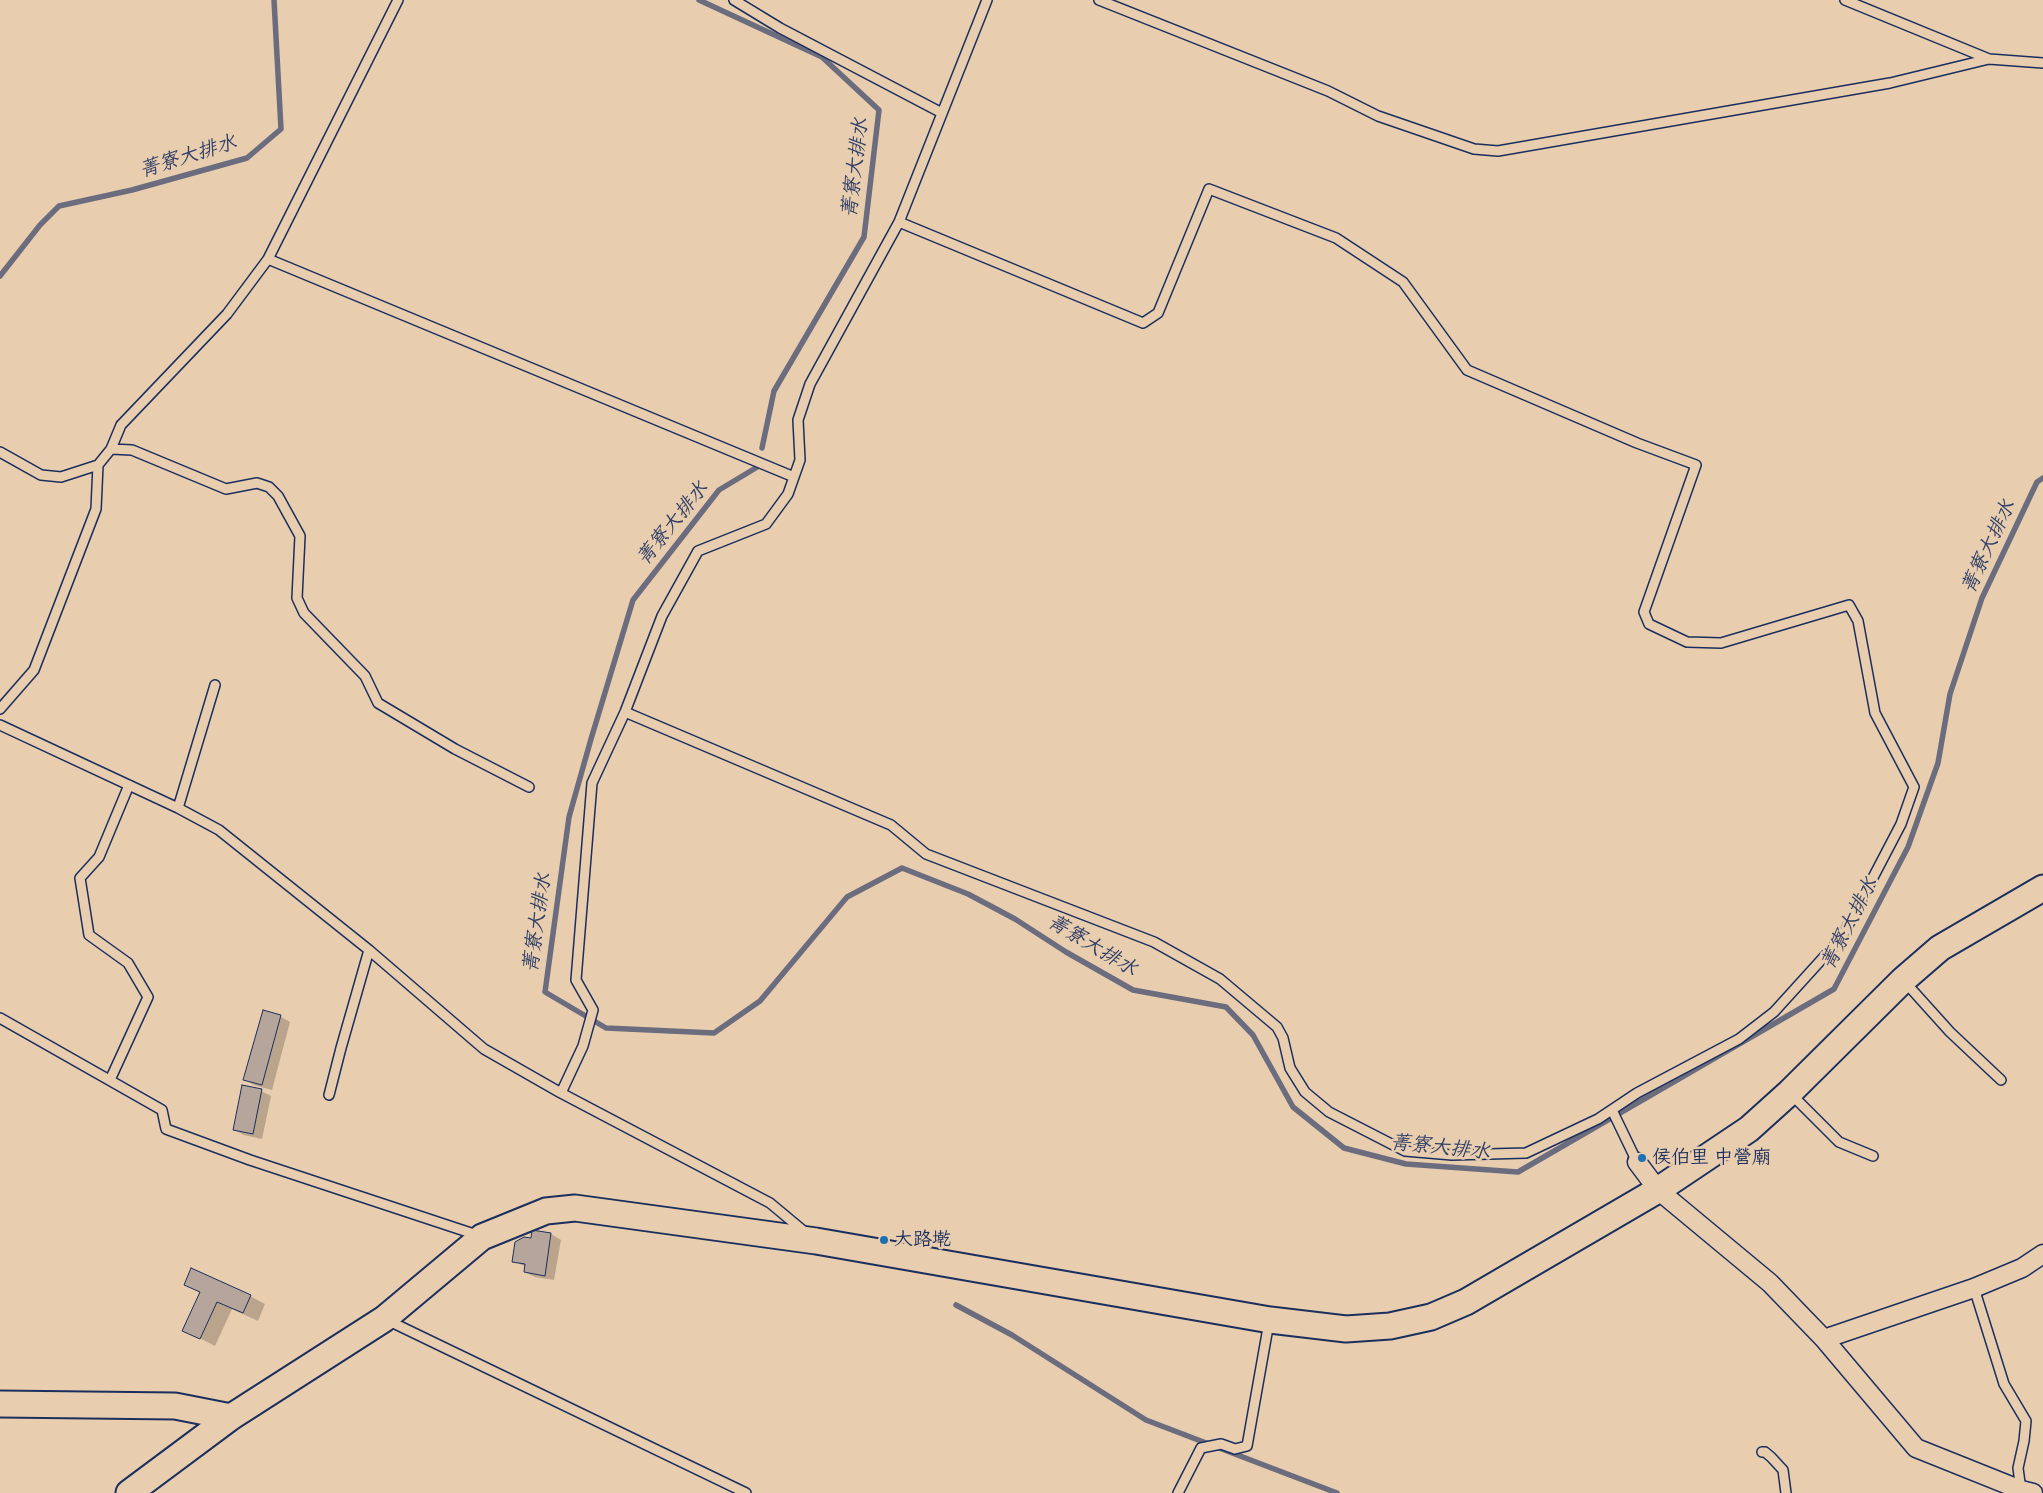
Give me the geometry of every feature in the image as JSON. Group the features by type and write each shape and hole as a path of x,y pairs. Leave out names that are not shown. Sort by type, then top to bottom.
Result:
{"street":[{"path":"129,1493 231,1417 384,1319 482,1236 546,1211 575,1208 816,1241 1270,1320 1346,1329 1390,1326 1431,1317 1466,1302 1658,1190 1749,1129 1790,1092 1903,980 1940,948 2043,888"},
{"path":"1637,1162 1658,1190 1770,1284 1824,1340 1916,1448 2027,1492"},
{"path":"1824,1340 1974,1288 2022,1268 2043,1254"},
{"path":"0,1404 175,1406 231,1417"}],"lane":[{"path":"0,452 41,475 61,478 98,465 110,449 121,425 226,314 268,259 398,0"},
{"path":"734,0 780,28 942,112"},
{"path":"561,1093 583,1046 593,1010 576,980 592,783 625,712 662,616 698,551 766,524 788,494 800,460 798,420 810,384 899,222 987,0"},
{"path":"1099,0 1328,91 1378,116 1474,149 1498,151 1890,83 1989,59 2043,63"},
{"path":"1844,0 1989,59"},
{"path":"625,712 891,825 926,854 1154,942 1220,979 1278,1027 1283,1038 1290,1068 1305,1092 1329,1112 1405,1151 1452,1155 1526,1153 1613,1112 1638,1093 1739,1039 1774,1012 1842,937 1901,824 1914,787 1876,713 1858,621 1849,605 1721,643 1688,642 1649,624 1644,612 1696,465 1637,443 1468,370 1403,282 1336,238 1209,189 1158,313 1143,323 899,222"},
{"path":"268,259 794,477"},
{"path":"110,449 132,450 226,489 257,483 269,487 278,496 300,536 298,598 304,613 366,676 378,703 455,750 529,787"},
{"path":"0,709 34,670 96,509 98,465"},
{"path":"178,808 215,685"},
{"path":"0,725 178,808 219,830 369,950 484,1049 561,1093 770,1203 816,1241"},
{"path":"110,1080 148,997 128,963 90,935 80,878 99,857 129,785"},
{"path":"330,1094 340,1048 369,950"},
{"path":"1903,980 1950,1032 2001,1080"},
{"path":"0,1018 162,1110 166,1129 250,1160 482,1236"},
{"path":"1790,1092 1840,1142 1873,1156"},
{"path":"1613,1112 1637,1162"},
{"path":"1974,1288 2004,1384 2026,1421 2018,1468 2027,1492"},
{"path":"384,1319 746,1493"},
{"path":"1178,1493 1201,1448 1221,1444 1235,1449 1247,1446 1270,1320"},
{"path":"1762,1452 1765,1452 1783,1470 1786,1493"}],"building":[{"path":"263,1010 281,1015 262,1085 243,1080"},
{"path":"242,1085 262,1089 253,1134 233,1130"},
{"path":"532,1230 551,1233 545,1276 524,1272 525,1264 512,1262 515,1242 524,1237 531,1238"},
{"path":"191,1268 251,1295 243,1313 217,1302 200,1339 182,1331 200,1292 184,1285"}],"waterway":[{"name":"菁寮大排水","path":"0,276 40,225 59,206 132,190 247,158 281,129 274,0"},
{"name":"菁寮大排水","path":"699,0 822,57 879,110 864,237 774,391 762,448"},
{"name":"菁寮大排水","path":"759,466 719,490 633,600 569,817 545,992 606,1028 714,1033 760,1001 847,897 902,868 968,894 1015,919 1066,952 1133,990 1226,1007 1253,1035 1293,1107 1344,1148 1406,1164 1518,1172 1834,989 1908,847 1938,763 1950,694 1982,598 2037,482 2043,478"},
{"path":"956,1305 1012,1335 1146,1420 1337,1493"}],"place":[{"name":"侯伯里 中營廟","path":"1642,1158"},
{"name":"大路墘","path":"884,1240"}]}
